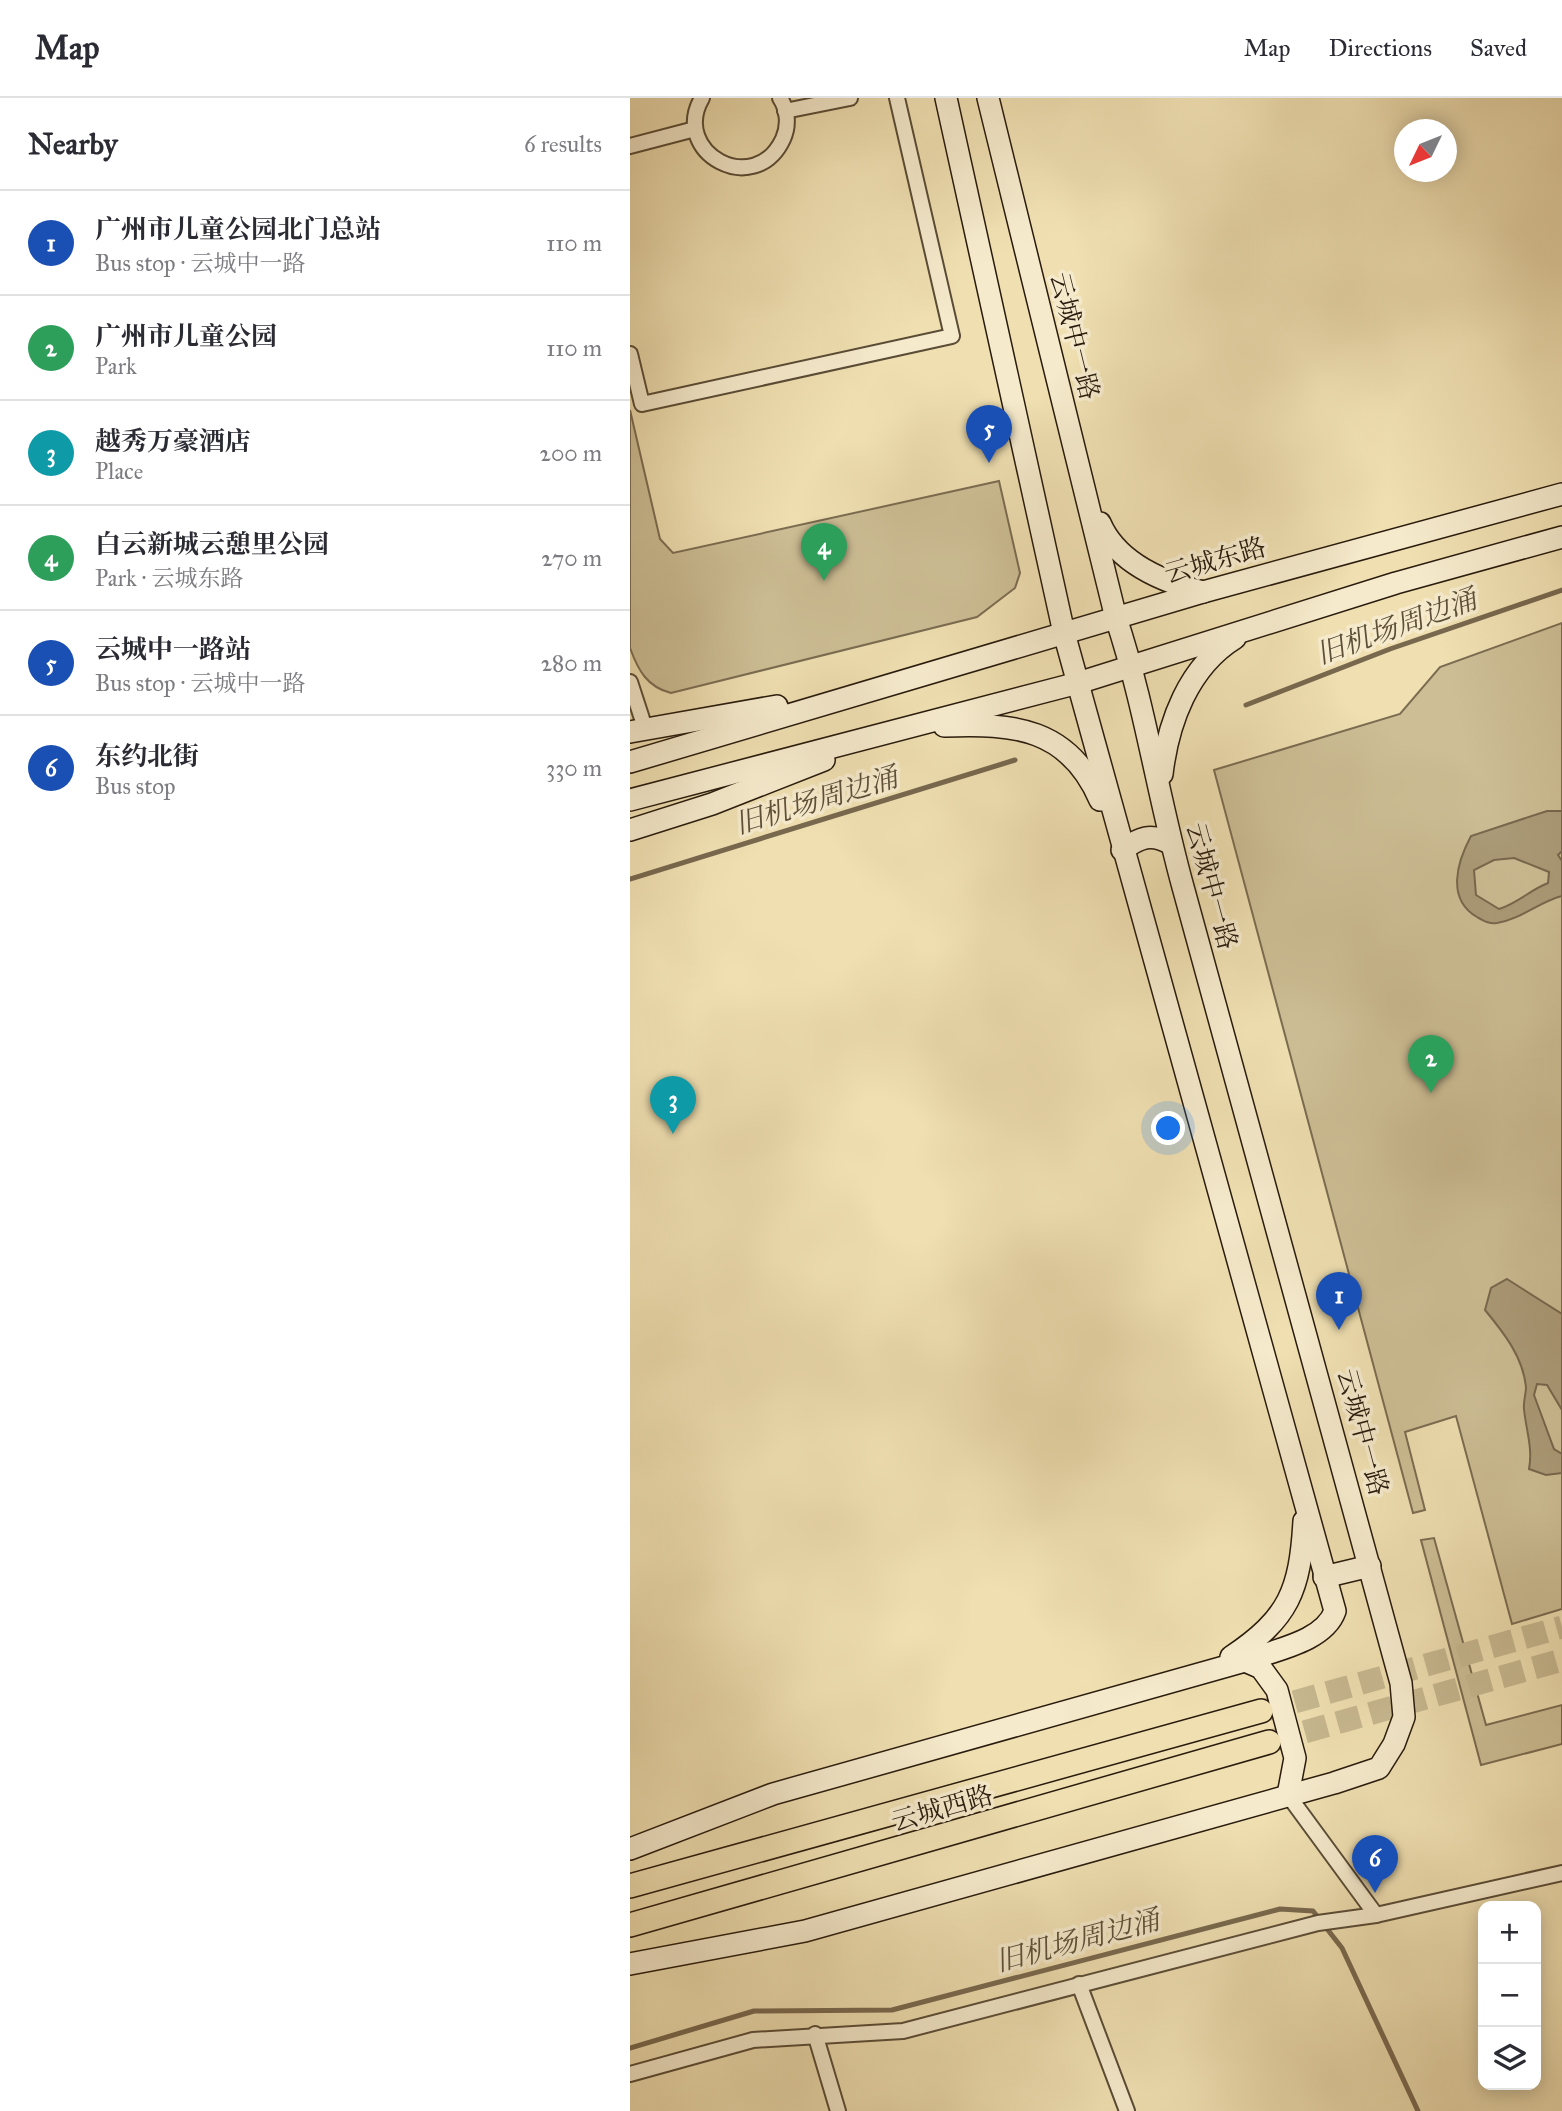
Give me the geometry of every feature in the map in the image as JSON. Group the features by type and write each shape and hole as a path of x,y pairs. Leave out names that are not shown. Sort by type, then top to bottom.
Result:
{"main road":[{"path":"630,1849 734,1807 798,1786 1245,1661 1319,1632 1331,1624 1335,1611 1077,684 946,98"},
{"name":"云城中一路","path":"630,1964 681,1957 805,1931 957,1891 1379,1768 1394,1744 1404,1717 1401,1683 1370,1566 1171,844 1132,666 1116,618 986,98"},
{"path":"1085,489 1104,534 1128,559 1164,579 1203,592"},
{"name":"云城东路","path":"630,762 1203,592 1562,494"},
{"path":"630,800 901,727 1077,684 1251,628 1562,537"},
{"path":"1160,794 1166,740 1175,710 1211,659 1227,643 1251,628"},
{"name":"云城东路","path":"638,730 886,686"},
{"path":"630,830 745,791 901,727 1006,725 1051,740 1085,773 1097,792 1122,850"},
{"path":"1122,850 1144,837 1161,838 1171,844"},
{"path":"1211,1671 1267,1632 1283,1609 1301,1564 1305,1502"},
{"path":"1324,1577 1370,1566"},
{"path":"1245,1661 1261,1668 1277,1690 1296,1758 1288,1795"},
{"name":"云城西路","path":"630,1886 1261,1711"},
{"name":"云城西路","path":"630,1925 1269,1742"},
{"path":"630,1835 660,1837"}],"street":[{"path":"702,98 695,115 695,129 708,154 721,164 737,168 753,166 767,159 779,148 785,134 782,104 849,98"},
{"path":"630,354 642,404 952,336 897,98"},
{"path":"630,146 695,129"},
{"path":"630,682 638,730"},
{"path":"1288,1795 1376,1915"},
{"path":"630,2074 753,2040 815,2034 903,2031 1318,1923 1376,1915 1562,1873"},
{"path":"1079,1984 1127,2111"},
{"path":"815,2034 838,2111"}],"shaded area":[{"path":"630,410 660,539 673,553 999,481 1020,573 1015,588 977,617 671,693 656,687 644,676 630,648"},
{"path":"1562,623 1562,1609 1512,1624 1456,1416 1405,1432 1425,1510 1413,1513 1214,770 1400,714 1440,667"},
{"path":"1547,811 1562,811 1562,851 1558,855 1562,861 1562,896 1506,921 1491,923 1477,917 1461,900 1457,880 1462,857 1471,836","holes":["1514,858 1549,872 1548,883 1499,909 1476,895 1474,870 1494,860"]},
{"path":"1507,1279 1562,1314 1562,1410 1547,1385 1537,1384 1534,1395 1554,1449 1562,1454 1562,1473 1546,1475 1529,1469 1524,1376 1511,1346 1485,1310 1491,1288"},
{"path":"1434,1538 1486,1725 1562,1705 1562,1744 1481,1765 1421,1540"}],"waterway":[{"name":"旧机场周边涌","path":"1246,705 1390,649 1562,590"},
{"name":"旧机场周边涌","path":"630,879 1015,760"},
{"name":"旧机场周边涌","path":"630,2048 754,2011 892,2010 1280,1909 1313,1911 1342,1948 1418,2111"}],"tunnel":[{"path":"1262,1711 1562,1627"},
{"path":"1272,1741 1562,1660"}],"place":[{"name":"云城中一路站","path":"989,463"},
{"name":"白云新城云憩里公园","path":"824,581"},
{"name":"广州市儿童公园","path":"1431,1093"},
{"name":"越秀万豪酒店","path":"673,1134"},
{"name":"广州市儿童公园北门总站","path":"1339,1330"},
{"name":"东约北街","path":"1375,1893"}]}
